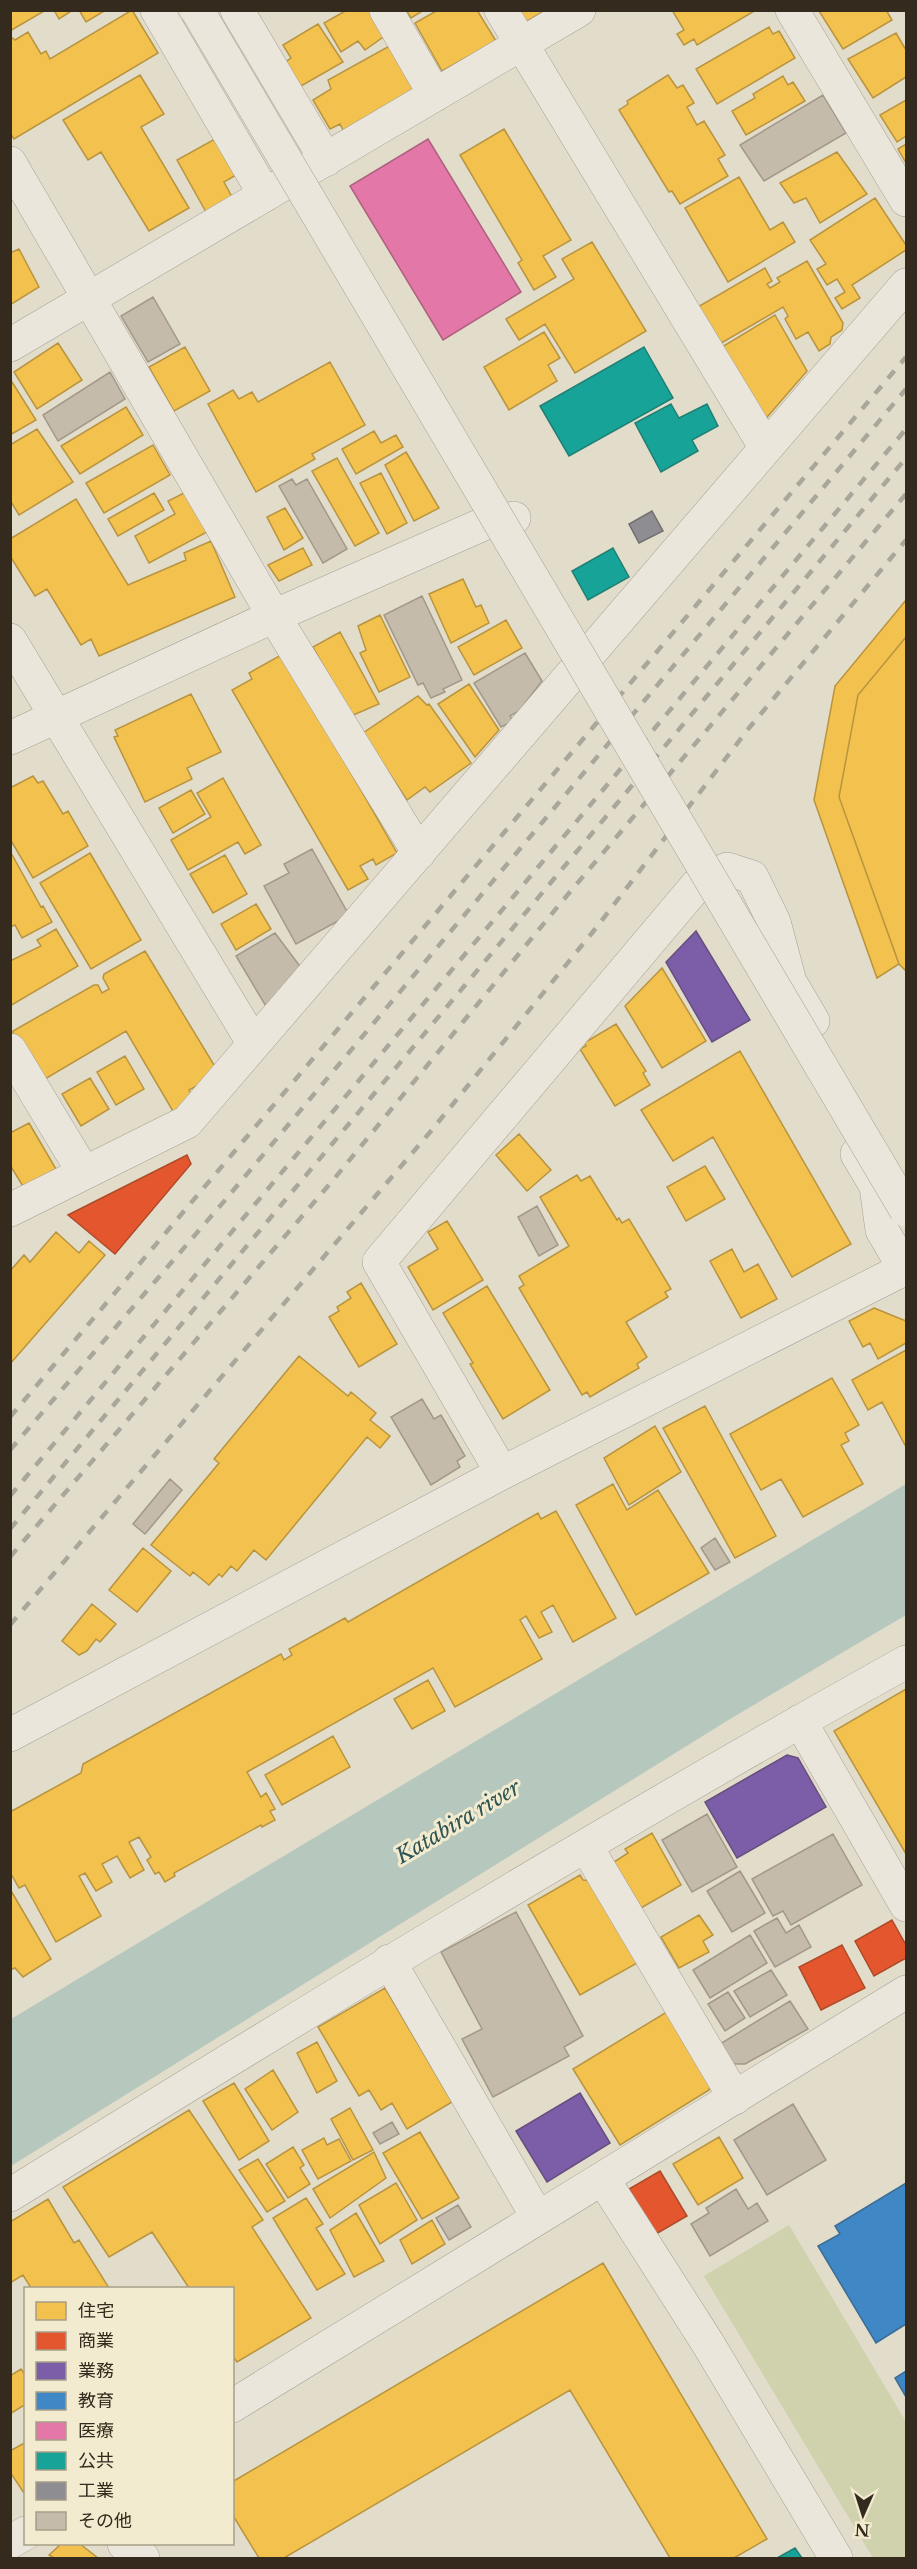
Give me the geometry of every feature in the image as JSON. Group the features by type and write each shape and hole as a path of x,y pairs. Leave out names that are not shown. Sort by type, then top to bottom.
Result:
{"street":[{"path":"157,10 296,177 583,661"},
{"path":"197,10 906,1210"},
{"path":"237,10 296,177"},
{"path":"386,10 435,95"},
{"path":"501,10 765,448"},
{"path":"10,345 579,10"},
{"path":"792,10 906,200"},
{"path":"10,163 274,616 419,853"},
{"path":"10,1210 187,1122 906,285"},
{"path":"10,738 274,616 500,520"},
{"path":"10,640 254,1044"},
{"path":"502,1473 379,1262 697,885 726,868 752,877 774,922 790,982 898,1171 906,1176"},
{"path":"10,1735 502,1473 906,1269 882,1230 876,1186 697,885"},
{"path":"10,1050 84,1173"},
{"path":"10,2195 389,1961 800,1721 906,1662"},
{"path":"800,1721 906,1905"},
{"path":"586,1846 735,2098"},
{"path":"389,1961 538,2218"},
{"path":"234,2405 906,1992"},
{"path":"603,2179 707,2342 836,2559"},
{"path":"10,2542 24,2534"},
{"path":"125,2545 143,2559"}],"green space":[{"path":"789,2225 906,2422 906,2558 873,2558 704,2276"}],"water":[{"name":"Katabira river","path":"906,1484 906,1615 730,1719 11,2166 11,2019"}],"building: 住宅":[{"path":"10,10 46,10 10,31"},
{"path":"54,10 73,10 59,19"},
{"path":"79,10 106,10 86,22"},
{"path":"132,10 158,53 14,139 10,133 10,36 15,40 28,32 41,54 46,51 50,59"},
{"path":"347,10 370,10 386,35 365,50 358,41 341,52 324,23"},
{"path":"406,10 424,10 411,18"},
{"path":"438,10 477,10 496,41 442,71 415,23"},
{"path":"520,10 546,10 526,22"},
{"path":"672,10 756,10 697,45 694,39 684,45 677,34 684,30"},
{"path":"886,10 892,20 843,49 819,11"},
{"path":"318,24 343,62 301,86 284,63 291,58 283,45"},
{"path":"769,27 773,34 779,31 795,58 717,104 696,69"},
{"path":"896,33 906,50 906,77 873,98 848,59"},
{"path":"393,44 419,87 344,132 340,124 330,129 313,100 331,89 328,80"},
{"path":"140,75 164,114 141,127 189,208 149,231 101,152 88,160 63,120"},
{"path":"668,75 677,88 683,85 694,103 687,107 697,125 704,121 725,155 718,159 728,176 680,204 672,191 669,192 619,110 628,104 627,101"},
{"path":"783,76 788,85 793,82 805,101 746,135 732,111 755,98 753,94"},
{"path":"906,100 906,136 897,142 880,115"},
{"path":"504,129 571,240 543,256 556,277 534,290 518,263 522,260 460,155"},
{"path":"215,139 236,175 224,182 232,197 206,212 177,160"},
{"path":"906,144 906,163 898,149"},
{"path":"837,152 867,194 820,223 806,198 794,203 780,183"},
{"path":"739,177 770,230 783,222 795,242 728,282 685,208"},
{"path":"875,198 906,245 906,250 852,285 860,298 842,309 835,298 845,292 837,279 827,285 817,269 826,264 810,240"},
{"path":"592,242 646,331 575,373 545,324 519,340 506,319 574,279 562,259"},
{"path":"19,249 39,287 10,305 10,253"},
{"path":"807,261 843,323 842,330 831,337 830,344 819,351 808,332 796,339 785,319 788,316 783,307 718,345 696,308 765,268 772,281 767,284 770,288 780,282 777,278"},
{"path":"775,315 807,371 762,423 717,350"},
{"path":"544,332 560,358 548,365 557,381 509,410 484,367"},
{"path":"58,343 82,380 37,409 14,372"},
{"path":"185,347 210,391 174,411 149,367"},
{"path":"330,362 365,425 312,454 315,459 256,492 208,404 233,390 239,399 252,392 258,402"},
{"path":"12,382 36,420 10,435 10,383"},
{"path":"126,407 143,435 80,474 61,446"},
{"path":"37,429 73,482 19,515 10,500 10,445"},
{"path":"374,431 381,443 396,435 403,447 356,474 342,449"},
{"path":"153,445 170,475 104,513 86,483"},
{"path":"406,452 439,508 414,521 385,465"},
{"path":"337,458 379,533 355,546 312,471"},
{"path":"381,473 407,523 387,534 360,483"},
{"path":"186,492 207,532 149,563 135,536 175,514 168,501"},
{"path":"154,493 164,510 118,536 108,519"},
{"path":"76,499 128,585 186,560 184,553 211,541 235,597 99,656 91,639 81,645 47,589 35,596 10,556 10,539"},
{"path":"285,508 303,538 284,550 267,517"},
{"path":"303,548 312,565 279,581 268,565"},
{"path":"463,579 476,607 481,605 489,623 451,643 429,594"},
{"path":"906,600 906,637 858,695 839,797 899,964 877,978 814,800 835,686"},
{"path":"380,615 410,677 379,692 360,653 366,650 358,626"},
{"path":"506,620 522,648 474,675 458,647"},
{"path":"340,632 379,704 351,716 313,647"},
{"path":"906,637 906,971 899,964 839,797 858,695"},
{"path":"283,654 397,853 376,865 373,859 360,866 368,879 348,890 232,690 252,679 249,673"},
{"path":"469,684 499,730 475,757 438,704"},
{"path":"191,694 221,752 187,768 192,779 145,802 114,737 118,736 115,730"},
{"path":"418,696 427,705 429,704 471,763 430,792 425,787 407,800 363,733"},
{"path":"33,776 38,783 43,781 63,814 68,811 88,846 33,878 10,839 10,788"},
{"path":"223,778 261,845 245,854 238,842 188,870 171,840 211,817 197,793"},
{"path":"191,790 205,814 173,833 159,808"},
{"path":"10,851 41,907 43,906 52,922 22,938 15,925 10,927"},
{"path":"90,853 141,940 91,969 40,883"},
{"path":"225,855 247,894 213,913 190,874"},
{"path":"256,904 271,929 236,950 221,924"},
{"path":"56,929 78,966 10,1006 10,961 41,946 37,940"},
{"path":"145,951 217,1070 216,1075 189,1090 195,1101 174,1113 126,1031 45,1079 13,1035 13,1031 94,985 98,985 102,993 109,989 103,978 104,974"},
{"path":"662,968 706,1041 662,1068 625,1006"},
{"path":"616,1024 646,1071 643,1073 650,1085 615,1106 580,1049 586,1046 584,1043"},
{"path":"740,1051 851,1244 792,1277 713,1137 673,1161 641,1110"},
{"path":"125,1056 144,1089 116,1105 97,1072"},
{"path":"90,1078 109,1109 81,1126 62,1094"},
{"path":"29,1123 56,1169 24,1188 10,1165 10,1133"},
{"path":"519,1134 551,1170 527,1191 496,1155"},
{"path":"705,1166 725,1199 686,1221 667,1187"},
{"path":"577,1175 581,1181 590,1176 617,1220 619,1218 622,1223 629,1219 671,1289 665,1292 668,1297 626,1322 647,1357 637,1364 639,1368 590,1397 587,1392 582,1395 519,1288 524,1285 519,1276 569,1246 540,1197"},
{"path":"447,1221 483,1280 433,1310 408,1267 438,1249 428,1232"},
{"path":"56,1232 79,1253 89,1241 105,1255 10,1364 10,1271 24,1255 30,1262"},
{"path":"732,1249 744,1272 758,1264 777,1299 741,1318 710,1261"},
{"path":"361,1283 397,1344 359,1367 329,1317 339,1311 337,1307 351,1298 347,1292"},
{"path":"487,1286 550,1390 503,1419 443,1313"},
{"path":"874,1308 906,1321 906,1343 878,1359 870,1343 863,1347 849,1321"},
{"path":"906,1350 906,1447 882,1402 868,1410 852,1380"},
{"path":"299,1356 348,1396 351,1392 376,1413 370,1420 390,1436 380,1448 367,1437 266,1560 254,1550 237,1571 231,1566 222,1577 219,1574 209,1585 193,1572 190,1576 151,1545 219,1463 214,1459"},
{"path":"832,1378 859,1425 845,1433 849,1441 841,1445 863,1484 803,1517 781,1479 761,1490 730,1434"},
{"path":"705,1406 776,1536 735,1558 663,1428"},
{"path":"655,1426 681,1472 629,1505 604,1458"},
{"path":"613,1484 627,1510 658,1490 709,1573 636,1615 576,1505"},
{"path":"556,1511 616,1618 573,1642 553,1605 541,1612 552,1632 539,1638 526,1616 520,1620 542,1659 455,1707 433,1668 247,1772 261,1797 266,1793 275,1809 270,1811 275,1820 262,1827 261,1825 174,1873 175,1876 165,1882 159,1872 155,1874 147,1860 151,1857 139,1837 129,1842 144,1870 130,1878 117,1856 102,1864 112,1882 96,1891 85,1873 79,1876 101,1916 56,1942 25,1885 19,1888 10,1872 10,1812 81,1773 83,1764 281,1654 284,1660 292,1655 289,1649 345,1618 348,1622 538,1513 541,1519"},
{"path":"143,1548 171,1571 137,1612 109,1590"},
{"path":"92,1604 116,1624 100,1642 96,1639 87,1651 79,1655 62,1641"},
{"path":"428,1680 445,1711 412,1729 394,1699"},
{"path":"906,1689 906,1854 834,1731"},
{"path":"333,1736 350,1767 282,1805 265,1775"},
{"path":"652,1833 681,1885 641,1908 614,1862 628,1853 625,1849"},
{"path":"580,1875 583,1880 593,1881 639,1962 580,1995 528,1905"},
{"path":"10,1889 51,1959 23,1977 15,1968 10,1970"},
{"path":"699,1915 713,1935 703,1941 709,1952 679,1968 661,1937"},
{"path":"385,1988 452,2102 407,2129 392,2103 381,2110 369,2090 359,2096 318,2027"},
{"path":"670,2010 712,2079 709,2090 620,2145 573,2069"},
{"path":"317,2042 337,2081 317,2093 297,2053"},
{"path":"273,2070 298,2112 272,2130 245,2089"},
{"path":"234,2083 269,2141 239,2160 203,2101"},
{"path":"350,2108 373,2150 353,2160 331,2119"},
{"path":"189,2110 263,2220 252,2227 311,2318 237,2362 234,2358 234,2287 188,2287 152,2232 109,2257 63,2187"},
{"path":"420,2132 459,2198 422,2219 383,2153"},
{"path":"719,2137 743,2178 698,2205 673,2164"},
{"path":"324,2138 327,2145 339,2139 351,2161 318,2179 302,2150"},
{"path":"293,2147 304,2165 300,2168 310,2184 288,2198 266,2164"},
{"path":"374,2152 386,2178 330,2218 313,2189"},
{"path":"258,2159 285,2201 267,2212 239,2170"},
{"path":"396,2183 417,2220 380,2244 359,2205"},
{"path":"306,2198 323,2224 316,2228 345,2274 317,2290 273,2218"},
{"path":"48,2199 74,2243 79,2240 108,2287 30,2287 23,2275 10,2283 10,2222"},
{"path":"356,2213 384,2261 354,2277 330,2230"},
{"path":"432,2220 445,2244 412,2264 400,2240"},
{"path":"603,2263 767,2539 734,2558 670,2558 570,2390 284,2558 259,2558 234,2517 234,2481"},
{"path":"21,2369 24,2373 24,2405 10,2414 10,2376"},
{"path":"24,2443 24,2493 10,2472 10,2451"},
{"path":"60,2545 81,2545 98,2558 54,2558 49,2555"}],"building: 商業":[{"path":"187,1155 191,1164 115,1254 68,1215"},
{"path":"892,1920 906,1945 906,1958 874,1976 855,1941"},
{"path":"842,1945 865,1988 821,2010 799,1967"},
{"path":"660,2171 687,2216 656,2234 629,2189"}],"building: 業務":[{"path":"696,931 750,1020 712,1042 666,962"},
{"path":"787,1755 798,1758 826,1807 737,1858 705,1802"},
{"path":"580,2093 610,2143 547,2182 516,2131"}],"building: 教育":[{"path":"906,2183 906,2324 876,2343 818,2246 840,2234 835,2226"},
{"path":"906,2371 906,2397 895,2378"}],"building: 医療":[{"path":"428,139 521,292 443,340 350,186"}],"building: 公共":[{"path":"644,347 673,398 569,456 540,406"},
{"path":"671,404 679,418 707,404 718,426 692,440 698,451 661,472 635,423"},
{"path":"613,548 629,577 588,600 572,571"},
{"path":"795,2548 802,2558 777,2558"}],"building: 工業":[{"path":"652,511 663,531 639,543 629,524"}],"building: その他":[{"path":"823,95 846,133 764,181 740,145"},
{"path":"153,297 180,344 148,362 121,316"},
{"path":"110,372 125,399 58,441 43,415"},
{"path":"292,479 296,485 307,479 347,549 323,563 279,486"},
{"path":"422,596 462,680 443,689 445,692 431,698 423,683 418,685 384,615"},
{"path":"525,653 542,681 519,711 510,716 513,721 501,727 474,683"},
{"path":"312,849 349,915 296,944 264,886 289,873 284,864"},
{"path":"275,933 302,969 267,1008 236,956"},
{"path":"537,1206 558,1245 539,1256 518,1217"},
{"path":"422,1399 434,1419 441,1415 465,1456 457,1461 460,1467 431,1485 391,1417"},
{"path":"170,1479 182,1490 145,1534 133,1524"},
{"path":"715,1538 730,1562 715,1570 701,1548"},
{"path":"707,1814 737,1867 692,1892 662,1840"},
{"path":"833,1834 862,1885 791,1925 783,1911 773,1916 752,1879"},
{"path":"740,1871 765,1913 732,1932 707,1891"},
{"path":"516,1912 583,2036 564,2047 569,2056 493,2097 462,2039 482,2029 441,1952"},
{"path":"777,1918 786,1933 799,1925 811,1947 775,1967 754,1931"},
{"path":"750,1935 767,1963 710,1998 693,1970"},
{"path":"771,1970 787,1995 750,2017 734,1991"},
{"path":"728,1992 745,2018 725,2031 708,2004"},
{"path":"790,2001 808,2029 745,2064 732,2064 720,2044"},
{"path":"793,2104 826,2160 767,2195 734,2140"},
{"path":"392,2122 399,2134 380,2144 373,2133"},
{"path":"736,2189 748,2209 757,2203 768,2221 710,2256 691,2224 709,2213 706,2208"},
{"path":"458,2205 471,2227 449,2240 436,2218"}],"railway":[{"path":"10,1417 906,357"},
{"path":"10,1450 226,1199 906,389"},
{"path":"10,1496 906,429"},
{"path":"10,1529 906,458"},
{"path":"10,1557 334,1179 559,905 906,494"},
{"path":"10,1625 431,1131 596,928 749,728 906,540"}]}
